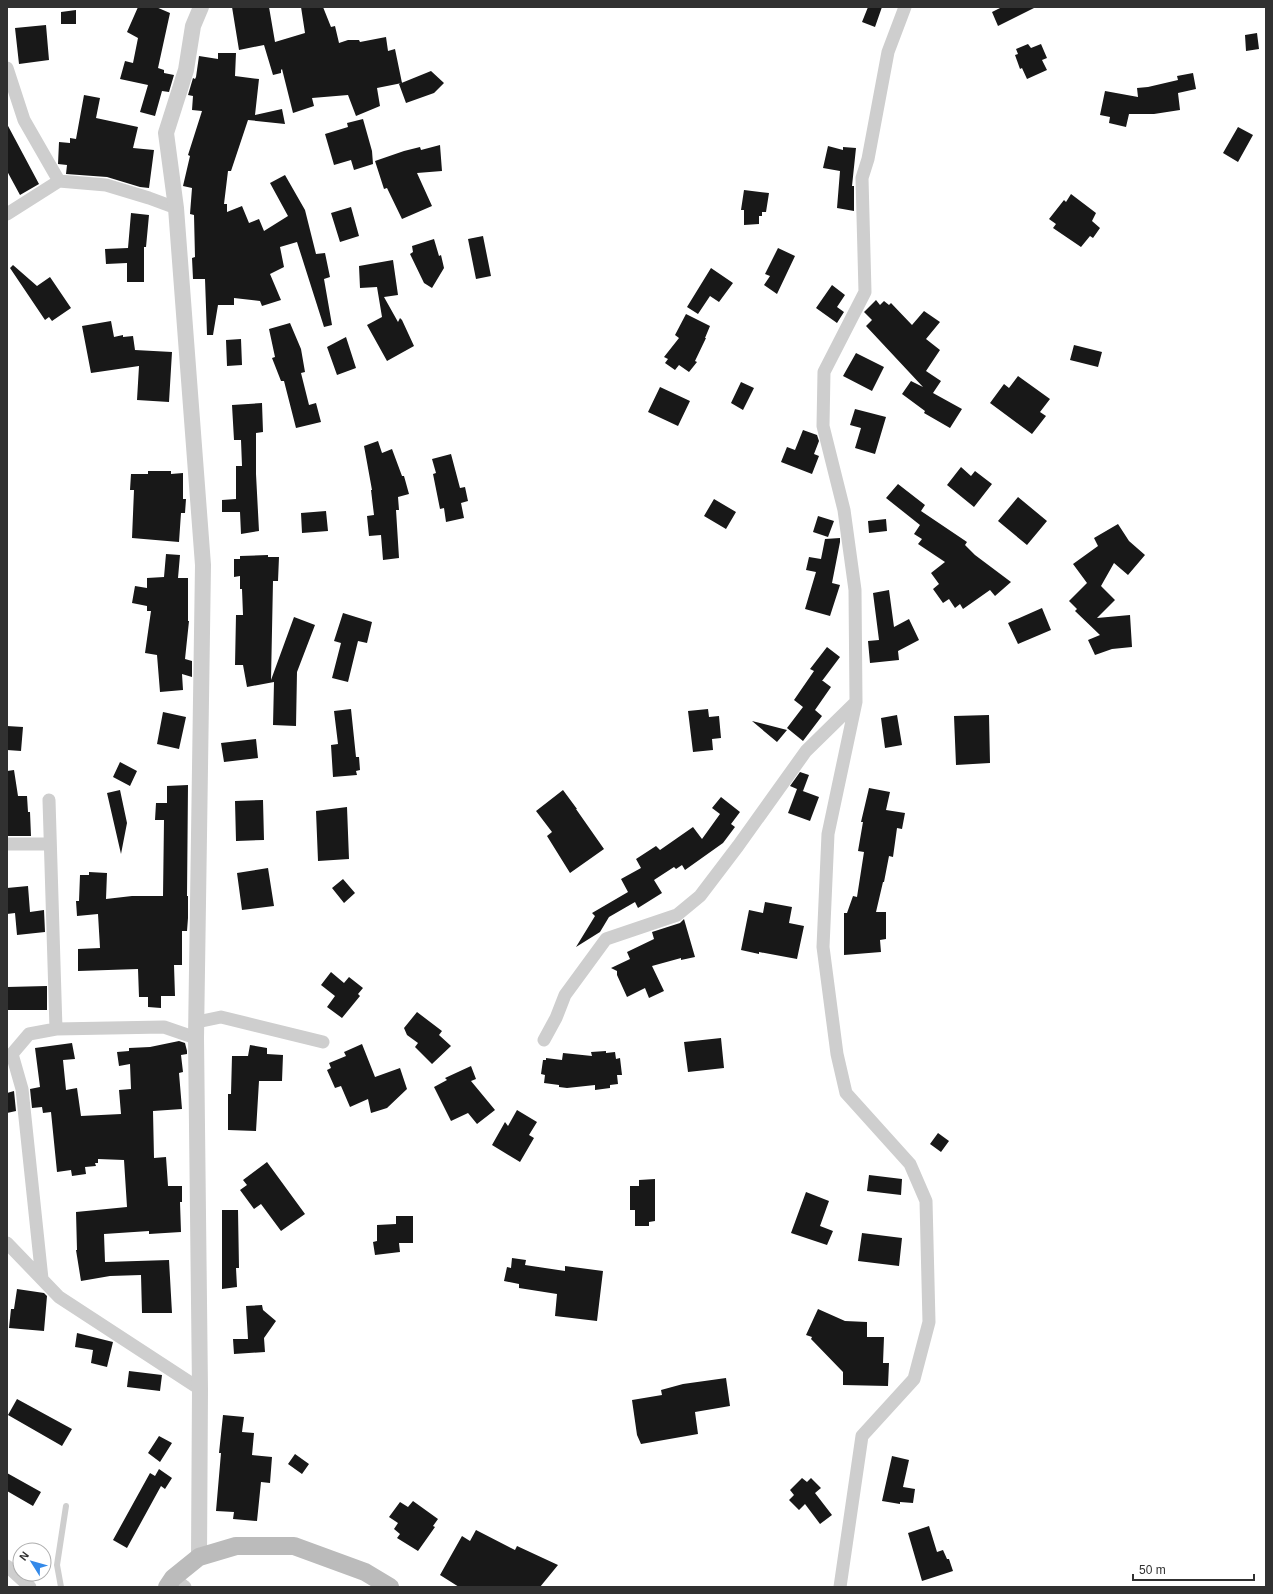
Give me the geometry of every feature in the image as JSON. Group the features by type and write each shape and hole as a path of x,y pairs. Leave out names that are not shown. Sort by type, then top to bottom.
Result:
{"main road":[{"path":"175,1584 199,1557 236,1546 294,1546 365,1572 390,1587"}],"street":[{"path":"199,1557 200,1390 196,1038 203,565 176,208 166,133 186,70 193,26 201,7"},
{"path":"840,1587 862,1436 914,1379 929,1322 926,1201 910,1164 846,1094 837,1054 823,947 828,834 856,702 855,590 844,510 823,426 824,372 864,292 862,178 868,159 888,52 905,7"},
{"path":"7,68 24,120 59,181"},
{"path":"7,214 59,181 106,185 176,208"},
{"path":"544,1040 556,1018 564,995 606,939 677,915 700,896 806,751 856,702"},
{"path":"49,800 56,1029"},
{"path":"7,844 50,844"},
{"path":"197,1022 221,1017 323,1042"},
{"path":"42,1279 22,1089 12,1054 29,1034 56,1029 164,1026 196,1038"},
{"path":"7,1243 60,1297 200,1390"},
{"path":"7,1566 30,1587"}],"lane":[{"path":"61,1587 57,1565 66,1506"}],"building":[{"path":"138,7 156,7 170,13 158,68 164,70 164,73 174,75 169,92 162,91 155,116 140,112 148,85 120,79 125,61 133,63 138,38 127,32"},
{"path":"232,7 269,7 275,42 305,33 301,7 323,7 331,27 335,26 339,43 348,40 359,40 360,42 386,37 388,51 395,49 402,83 377,88 380,106 356,116 348,95 312,98 314,106 293,113 282,69 281,73 273,75 264,45 239,50"},
{"path":"868,7 882,7 875,27 862,22"},
{"path":"1002,7 1036,7 998,26 992,12"},
{"path":"76,10 76,24 61,24 61,12"},
{"path":"46,25 49,60 19,64 15,28"},
{"path":"1257,33 1259,49 1246,51 1245,35"},
{"path":"1028,44 1031,48 1041,44 1047,58 1042,60 1047,70 1027,79 1022,68 1020,69 1015,55 1018,54 1016,49"},
{"path":"218,53 236,53 235,76 259,79 255,115 282,109 285,124 248,120 231,171 228,171 224,204 227,204 227,212 242,206 249,223 259,219 264,231 288,216 270,183 285,175 305,210 316,254 325,253 330,277 324,279 332,325 324,327 297,242 280,247 284,267 270,274 281,300 262,306 260,301 234,298 234,305 218,305 213,335 207,335 205,279 193,279 192,258 195,257 194,215 190,214 192,188 183,186 190,156 188,155 202,111 192,110 193,96 188,95 193,78 195,79 196,77 199,56 218,59"},
{"path":"431,71 444,83 434,93 406,103 399,84"},
{"path":"1193,73 1196,89 1178,93 1180,110 1154,114 1129,114 1126,127 1109,123 1110,117 1100,115 1105,91 1138,97 1137,88 1178,80 1177,76"},
{"path":"84,95 100,98 96,118 138,127 133,148 154,150 149,188 140,187 107,177 66,174 67,165 58,164 59,142 70,143 70,138 76,139"},
{"path":"363,119 372,151 373,164 354,170 351,160 334,165 325,134 348,127 347,123"},
{"path":"7,124 39,184 20,195 7,171"},
{"path":"1238,127 1253,135 1238,162 1223,153"},
{"path":"440,145 442,171 417,173 432,206 402,219 387,188 384,189 375,161 420,147 421,150"},
{"path":"828,146 843,150 843,147 856,148 852,186 854,186 854,211 837,208 840,171 823,168"},
{"path":"744,190 769,193 766,212 762,212 762,216 759,216 759,224 744,225 744,210 741,210"},
{"path":"1071,194 1096,213 1092,221 1100,228 1093,238 1090,236 1081,247 1053,228 1056,224 1049,219 1064,200 1066,202"},
{"path":"351,207 359,236 340,242 331,213"},
{"path":"131,213 149,215 146,247 144,247 144,282 127,282 127,263 106,264 105,249 128,248"},
{"path":"483,236 491,276 476,279 468,239"},
{"path":"434,239 439,256 441,255 444,268 432,288 424,283 410,254 413,252 412,246"},
{"path":"778,248 795,256 777,294 764,285 770,276 765,274"},
{"path":"393,260 398,295 384,297 398,322 400,318 402,320 414,346 387,361 367,325 382,317 377,287 360,288 359,266"},
{"path":"13,265 37,286 50,277 71,308 52,321 49,317 45,320 10,268"},
{"path":"711,268 733,283 719,302 710,296 698,314 687,307"},
{"path":"832,285 845,295 837,307 844,312 837,323 816,308"},
{"path":"876,300 880,305 884,301 889,305 891,303 912,325 924,311 940,322 926,339 940,350 926,371 941,381 933,393 962,409 950,428 924,413 925,411 902,394 911,381 923,387 866,326 872,320 864,312"},
{"path":"686,314 710,326 695,361 697,362 689,372 679,365 675,370 665,363 668,359 664,357 679,338 675,335"},
{"path":"111,321 114,337 123,335 123,337 133,336 135,350 172,352 169,402 137,400 139,366 91,373 82,326"},
{"path":"290,323 301,349 305,372 301,373 309,405 316,403 321,422 296,428 284,381 281,381 272,358 275,357 269,329"},
{"path":"346,337 356,368 337,375 327,347"},
{"path":"241,339 242,365 227,366 226,340"},
{"path":"1074,345 1102,352 1098,367 1070,360"},
{"path":"856,353 884,367 872,391 843,376"},
{"path":"1018,376 1050,399 1040,412 1046,416 1032,434 990,403 1004,384 1009,388"},
{"path":"741,382 754,388 743,410 731,403"},
{"path":"660,387 690,401 678,426 648,412"},
{"path":"262,403 263,432 256,433 256,474 259,531 241,534 240,512 222,512 222,500 236,499 236,466 242,466 241,440 234,440 232,405"},
{"path":"855,409 886,417 875,454 855,448 861,428 850,425"},
{"path":"803,430 817,435 819,441 814,454 819,456 812,474 781,462 787,447 795,450"},
{"path":"378,441 382,453 392,449 402,476 404,476 409,494 398,497 399,510 396,510 399,558 383,560 381,535 369,536 367,516 374,515 372,490 364,446"},
{"path":"451,454 460,488 465,487 468,501 461,503 464,518 446,522 444,508 440,509 433,474 436,473 432,459"},
{"path":"961,467 971,476 975,471 992,484 974,507 947,485"},
{"path":"148,471 171,471 171,474 183,473 183,499 186,499 185,513 181,513 179,542 132,538 134,490 130,490 131,474 148,474"},
{"path":"898,484 925,505 921,511 967,542 965,545 975,555 1011,582 995,596 990,590 963,609 960,604 955,608 949,599 943,603 933,589 939,584 931,573 945,562 918,544 922,539 914,534 920,525 886,498"},
{"path":"1018,497 1047,521 1027,545 998,521"},
{"path":"714,499 736,512 726,529 704,516"},
{"path":"326,511 328,531 302,533 301,513"},
{"path":"818,516 834,521 828,537 813,532"},
{"path":"886,519 887,531 869,533 868,521"},
{"path":"1118,524 1129,541 1145,555 1128,575 1114,563 1101,586 1115,600 1097,618 1130,615 1132,647 1112,649 1095,655 1088,640 1100,635 1075,611 1077,609 1069,601 1087,583 1073,564 1098,546 1094,538"},
{"path":"840,538 832,583 840,585 830,616 805,609 816,572 806,570 809,557 821,559 825,539"},
{"path":"166,554 180,555 178,578 188,578 189,621 185,659 192,661 192,677 182,674 183,690 160,692 157,655 145,653 151,611 147,611 147,606 132,603 135,586 147,588 147,578 164,577"},
{"path":"268,555 268,557 279,557 278,581 273,581 271,680 294,617 315,625 297,672 296,726 273,725 274,682 247,687 243,665 235,665 236,615 243,615 240,576 234,577 234,559 240,559 240,556"},
{"path":"889,590 894,627 909,619 919,640 898,651 899,660 870,663 868,641 879,640 873,593"},
{"path":"1042,608 1051,630 1018,644 1008,623"},
{"path":"343,613 372,622 367,643 358,641 348,682 332,678 341,643 334,641"},
{"path":"827,647 840,657 822,681 831,687 815,710 822,716 803,741 787,728 803,707 794,700 814,671 810,669"},
{"path":"351,709 356,757 359,757 360,770 356,771 357,775 333,777 331,745 338,744 334,711"},
{"path":"708,709 709,717 719,716 721,738 712,739 713,750 693,752 688,711"},
{"path":"163,712 186,717 179,749 157,744"},
{"path":"897,715 902,745 885,748 881,718"},
{"path":"989,715 990,763 956,765 954,716"},
{"path":"752,721 787,730 777,742"},
{"path":"7,726 23,727 21,751 7,750"},
{"path":"256,739 258,758 224,762 221,743"},
{"path":"120,762 137,771 130,786 113,777"},
{"path":"14,770 18,796 27,796 28,812 30,812 31,836 7,836 7,771"},
{"path":"800,772 809,775 803,791 800,790 819,797 810,821 788,813 797,789 790,786"},
{"path":"188,785 188,918 187,931 182,931 182,965 174,965 175,996 161,996 161,1008 148,1007 148,997 139,997 138,969 78,971 78,949 100,948 98,914 77,916 76,901 79,901 80,875 89,875 89,872 107,873 106,899 132,896 163,896 164,820 155,820 156,803 167,803 167,786"},
{"path":"869,788 890,792 886,810 905,813 902,829 897,828 893,857 889,856 876,912 886,912 886,939 880,940 881,952 844,955 844,913 847,913 853,896 857,897 864,852 858,851 863,822 861,822"},
{"path":"120,790 127,823 121,854 107,793"},
{"path":"563,790 604,849 570,873 547,836 552,832 536,811"},
{"path":"721,797 740,812 731,824 735,827 723,843 685,870 682,865 676,869 674,867 654,880 662,893 638,908 635,902 609,917 600,932 576,947 595,916 592,913 628,892 621,879 641,868 636,859 656,846 660,850 693,827 702,839 720,814 712,808"},
{"path":"263,800 264,840 236,841 235,801"},
{"path":"347,807 349,859 318,861 316,811"},
{"path":"268,868 274,906 242,910 237,873"},
{"path":"343,879 355,893 344,903 332,888"},
{"path":"28,886 30,912 44,910 45,932 17,935 15,913 7,914 7,888"},
{"path":"765,902 792,907 789,923 804,926 797,959 741,950 749,910 763,913"},
{"path":"684,919 695,957 681,960 681,958 652,966 664,991 649,998 645,988 627,997 617,975 617,971 611,968 630,959 627,952 654,939 652,932 680,923"},
{"path":"331,972 344,983 349,977 363,988 358,994 360,996 342,1018 327,1007 335,996 321,985"},
{"path":"47,986 47,1010 7,1010 7,987"},
{"path":"417,1012 442,1031 439,1035 451,1046 432,1064 415,1047 418,1043 407,1035 404,1028"},
{"path":"721,1038 724,1068 688,1072 684,1042"},
{"path":"179,1041 185,1043 187,1051 187,1054 181,1055 183,1072 179,1073 182,1109 153,1111 154,1158 166,1157 168,1186 182,1186 182,1202 180,1202 181,1232 149,1234 149,1231 104,1234 105,1262 169,1260 172,1313 142,1313 141,1275 110,1276 81,1281 76,1250 76,1212 127,1207 124,1160 98,1159 98,1163 95,1163 96,1166 85,1167 86,1174 72,1176 71,1170 57,1172 51,1112 43,1113 42,1107 32,1108 30,1089 40,1087 35,1048 72,1043 75,1059 63,1060 66,1090 77,1088 81,1116 121,1114 119,1090 131,1089 130,1064 119,1066 117,1052 129,1051 129,1048 150,1047"},
{"path":"362,1044 375,1077 400,1068 407,1089 387,1108 371,1113 368,1099 350,1107 341,1086 335,1088 327,1070 331,1068 329,1063 346,1056 344,1052"},
{"path":"250,1045 267,1048 267,1054 283,1055 282,1081 259,1081 256,1131 228,1130 228,1094 231,1094 232,1056 248,1056"},
{"path":"606,1051 606,1053 615,1052 616,1059 620,1058 622,1075 617,1075 618,1084 610,1085 610,1088 595,1090 595,1085 567,1088 559,1087 559,1085 544,1083 545,1075 541,1074 543,1060 546,1060 546,1058 562,1060 563,1053 592,1056 591,1052"},
{"path":"471,1066 476,1079 471,1081 495,1110 477,1124 468,1113 451,1121 434,1087 447,1080 445,1078"},
{"path":"14,1091 16,1111 7,1113 7,1093"},
{"path":"517,1110 537,1122 529,1135 534,1138 520,1162 492,1145 505,1122 508,1126"},
{"path":"938,1133 949,1141 941,1152 930,1144"},
{"path":"267,1162 305,1214 281,1231 261,1204 254,1209 240,1190 247,1185 243,1180"},
{"path":"869,1175 902,1179 901,1195 867,1191"},
{"path":"655,1179 655,1221 649,1222 649,1226 635,1226 635,1210 630,1210 630,1186 639,1186 639,1180"},
{"path":"806,1192 829,1201 820,1226 833,1231 827,1245 791,1233"},
{"path":"222,1210 238,1210 239,1268 236,1268 237,1287 222,1289"},
{"path":"396,1216 413,1216 413,1243 399,1243 400,1252 375,1255 373,1242 377,1241 377,1225 396,1224"},
{"path":"862,1233 902,1238 899,1266 858,1261"},
{"path":"512,1258 526,1260 525,1265 565,1271 565,1266 603,1271 597,1321 555,1316 557,1294 519,1288 519,1284 504,1281 507,1267 511,1268"},
{"path":"17,1289 44,1293 47,1296 44,1331 9,1328 11,1309 14,1309"},
{"path":"262,1305 263,1310 276,1321 264,1338 265,1352 234,1354 233,1339 248,1339 246,1306"},
{"path":"818,1309 845,1321 867,1322 867,1337 884,1337 883,1363 889,1363 888,1386 843,1385 843,1372 811,1339 812,1337 806,1335"},
{"path":"77,1333 113,1342 107,1367 91,1363 93,1350 75,1347"},
{"path":"129,1371 162,1375 160,1391 127,1387"},
{"path":"726,1378 730,1406 695,1412 698,1434 641,1444 637,1435 632,1400 662,1395 661,1390 683,1384"},
{"path":"17,1399 72,1429 62,1446 8,1415"},
{"path":"223,1415 244,1417 242,1432 254,1433 252,1455 272,1457 270,1483 261,1482 257,1521 233,1519 234,1512 216,1511 221,1453 219,1453"},
{"path":"159,1436 172,1443 160,1462 148,1453"},
{"path":"295,1454 309,1464 302,1474 288,1464"},
{"path":"892,1456 909,1460 903,1487 915,1489 913,1503 900,1502 900,1504 882,1501"},
{"path":"159,1469 172,1478 165,1489 161,1486 127,1548 113,1540 150,1473 155,1476"},
{"path":"7,1473 41,1492 33,1506 7,1491"},
{"path":"802,1478 807,1482 811,1478 821,1488 815,1493 832,1515 820,1524 805,1504 799,1510 789,1500 794,1495 790,1490"},
{"path":"413,1501 438,1519 433,1526 435,1527 418,1551 397,1538 400,1534 394,1529 398,1523 389,1517 400,1502 408,1507"},
{"path":"929,1526 937,1552 943,1550 947,1559 949,1559 953,1571 922,1581 908,1533"},
{"path":"476,1530 515,1550 517,1546 558,1565 540,1587 459,1587 440,1575 462,1536 470,1541"}]}
